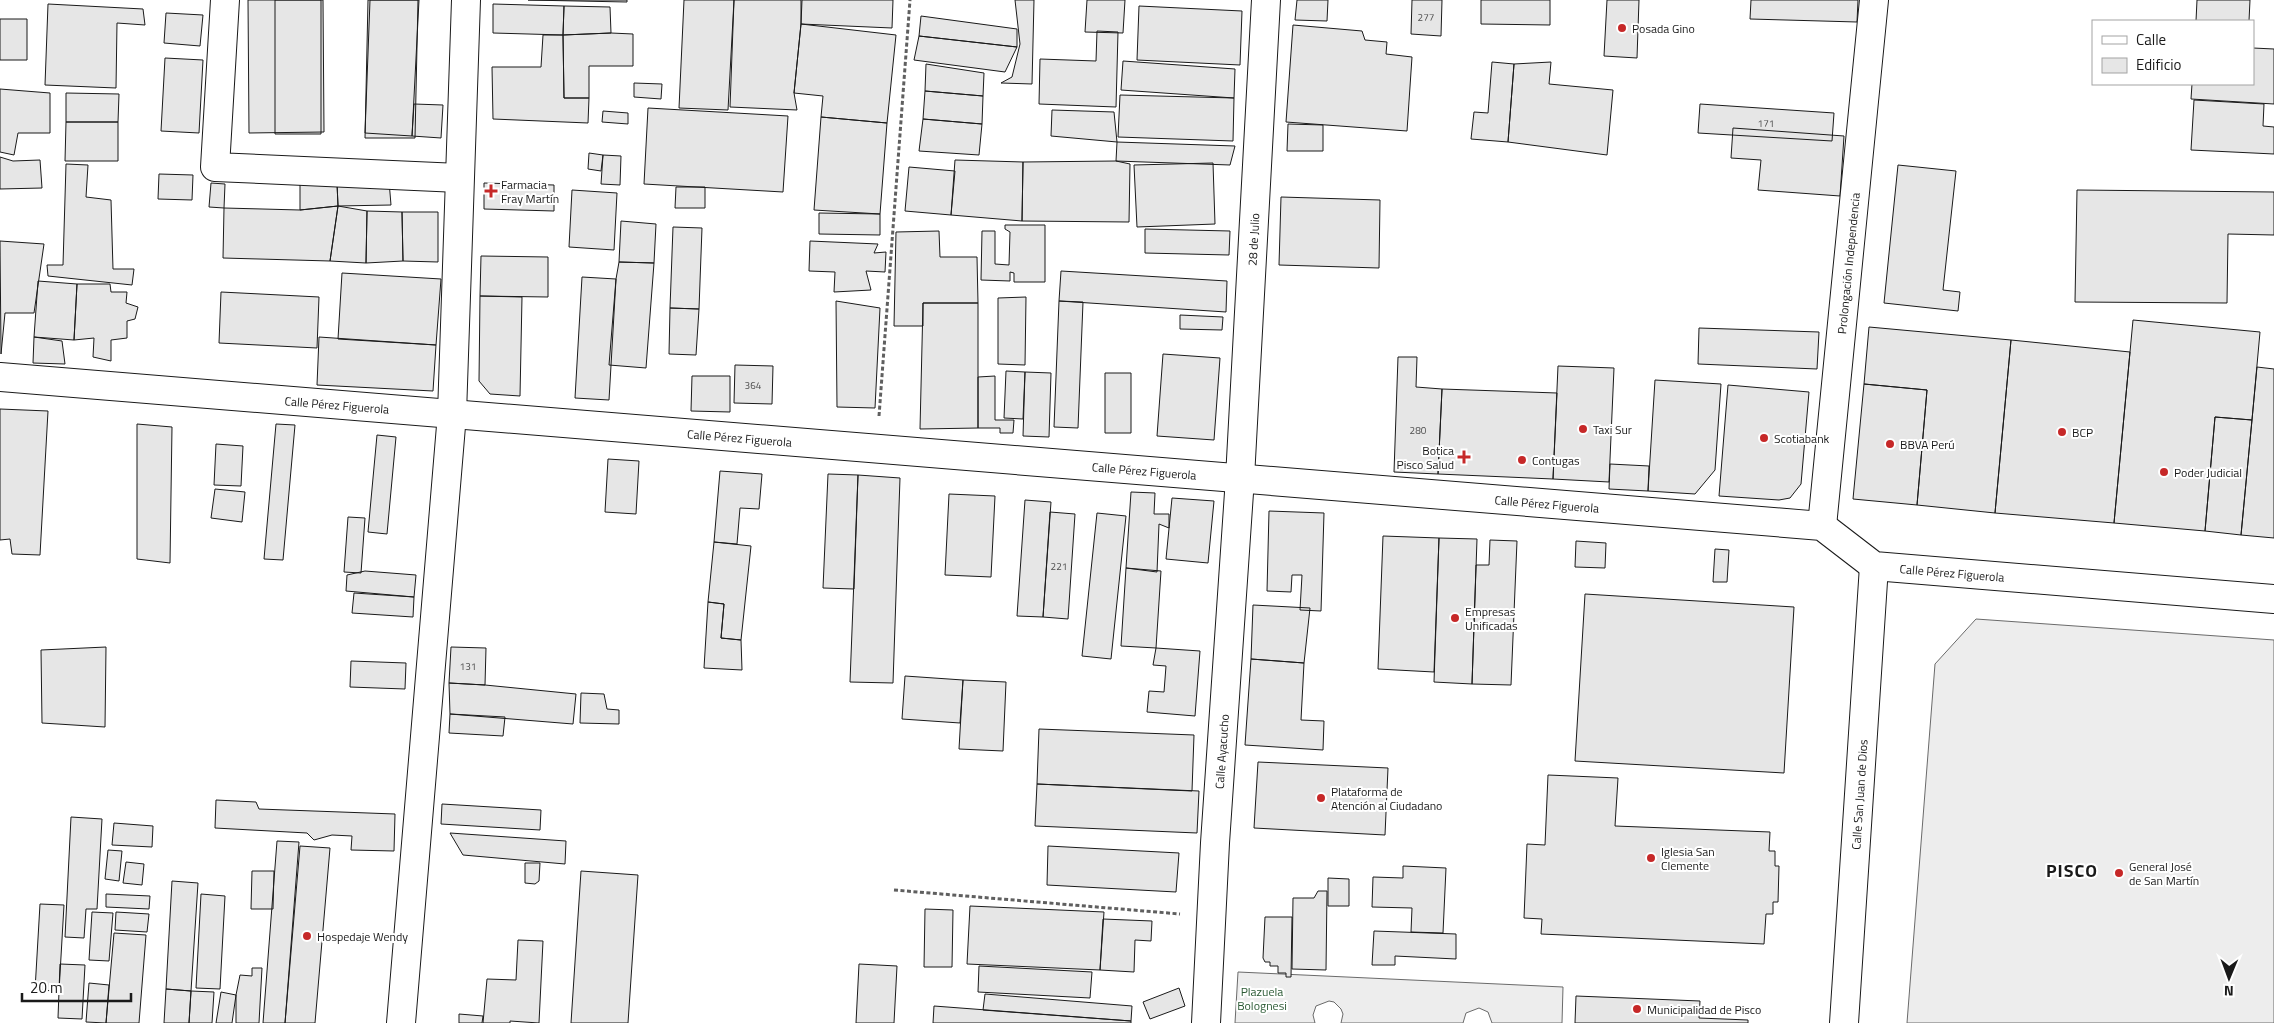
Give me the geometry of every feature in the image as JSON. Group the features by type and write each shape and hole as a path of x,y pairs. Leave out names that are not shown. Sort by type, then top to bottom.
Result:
{"street":[{"path":"225,0 215,167 459,178"},
{"path":"402,1023 452,414 466,0"},
{"name":"28 de Julio","path":"1240,478 1266,0"},
{"name":"Prolongación Independencia","path":"1822,526 1874,0"},
{"name":"Calle Pérez Figuerola","path":"0,377 1822,526"},
{"name":"Calle Ayacucho","path":"1206,1023 1240,478"},
{"path":"1822,526 1874,566"},
{"name":"Calle Pérez Figuerola","path":"1874,566 2274,599"},
{"name":"Calle San Juan de Dios","path":"1844,1023 1874,566"}],"path":[{"path":"876,449 910,0"},
{"path":"894,890 1212,916"}],"shaded area":[{"path":"1976,619 2274,640 2274,1023 1907,1023 1935,664"},
{"name":"Plazuela Bolognesi","path":"1238,972 1563,987 1562,1023 1492,1023 1488,1012 1479,1008 1466,1013 1463,1023 1341,1023 1343,1014 1341,1009 1334,1002 1329,1001 1316,1006 1313,1015 1315,1023 1235,1023"}],"building":[{"path":"248,0 323,0 324,132 249,133"},
{"path":"275,0 321,0 321,134 275,134"},
{"path":"368,0 418,0 415,138 365,138"},
{"path":"370,0 419,0 412,136 365,133"},
{"path":"528,0 627,0 627,2"},
{"path":"684,0 734,0 728,110 679,108"},
{"path":"734,0 801,0 801,24 794,93 797,110 730,107"},
{"path":"802,0 893,0 892,28 801,24"},
{"path":"1015,0 1034,0 1032,84 1001,83 1012,77 1020,44"},
{"path":"1087,0 1125,0 1123,33 1085,32"},
{"path":"1297,0 1328,0 1327,21 1295,20"},
{"path":"1412,0 1442,0 1441,36 1411,34"},
{"path":"1481,0 1550,0 1550,25 1481,24"},
{"name":"Posada Gino","path":"1607,0 1639,0 1637,58 1604,56"},
{"path":"1751,0 1858,0 1857,22 1750,19"},
{"path":"2197,0 2250,0 2249,20 2196,20"},
{"path":"48,4 143,9 145,25 117,23 116,88 45,85"},
{"path":"493,4 564,6 563,35 493,33"},
{"path":"564,6 610,7 611,33 563,35"},
{"path":"1139,6 1242,11 1240,65 1137,60"},
{"path":"166,13 203,15 200,46 164,43"},
{"path":"921,16 1017,29 1017,47 919,36"},
{"path":"0,19 27,19 27,60 0,60"},
{"path":"801,24 896,35 887,123 821,117 823,96 794,93"},
{"path":"1293,25 1362,31 1365,40 1387,42 1386,54 1412,57 1407,131 1286,122"},
{"path":"1097,31 1118,32 1116,107 1039,104 1040,59 1096,61"},
{"path":"633,34 633,66 589,66 589,98 564,98 563,35"},
{"path":"543,35 563,35 564,98 589,98 588,123 493,119 492,67 541,67"},
{"path":"919,36 1017,47 1005,72 914,60"},
{"path":"2254,48 2274,49 2274,104 2191,99 2192,85 2254,85"},
{"path":"165,58 203,60 199,133 161,131"},
{"path":"1123,61 1235,69 1234,98 1121,90"},
{"path":"1492,62 1514,64 1508,142 1471,139 1474,112 1488,113"},
{"path":"1551,62 1549,84 1613,90 1607,155 1508,142 1514,64"},
{"path":"926,64 984,73 983,96 925,91"},
{"path":"634,83 662,84 661,99 634,97"},
{"path":"0,89 50,93 50,133 18,133 14,155 0,152"},
{"path":"925,91 983,96 982,124 923,119"},
{"path":"66,93 119,94 118,122 66,122"},
{"path":"1120,95 1234,98 1233,141 1118,137"},
{"path":"2194,100 2264,104 2263,126 2274,127 2274,154 2191,150"},
{"path":"414,104 443,105 441,138 412,136"},
{"path":"1700,104 1834,113 1832,141 1698,133"},
{"path":"648,108 788,116 783,192 644,184"},
{"path":"1052,110 1114,112 1117,142 1051,136"},
{"path":"603,111 628,113 628,124 602,122"},
{"path":"821,117 887,123 880,214 814,210"},
{"path":"923,119 982,124 979,155 919,151"},
{"path":"66,122 118,122 118,161 65,161"},
{"path":"1288,124 1323,125 1323,151 1287,151"},
{"path":"1733,128 1844,136 1840,196 1758,190 1761,160 1731,158"},
{"path":"1117,142 1235,146 1230,165 1116,161"},
{"path":"589,153 603,155 601,171 588,169"},
{"path":"603,155 621,156 620,185 601,184"},
{"path":"0,157 13,161 40,160 42,188 0,189"},
{"path":"955,160 1023,162 1022,221 951,215"},
{"path":"1116,161 1130,164 1129,222 1022,221 1023,162"},
{"path":"1213,163 1215,224 1137,227 1134,165"},
{"path":"66,164 88,165 86,197 111,200 113,269 134,269 132,285 48,276 47,265 63,265"},
{"path":"1898,165 1956,171 1943,290 1960,292 1958,311 1884,303"},
{"path":"909,167 955,171 951,215 905,211"},
{"path":"159,174 193,175 192,200 158,199"},
{"path":"300,180 337,183 338,206 300,210"},
{"path":"389,181 391,205 338,206 337,183"},
{"path":"211,183 225,184 224,208 209,207"},
{"path":"484,183 554,185 554,211 484,209"},
{"path":"676,187 705,187 705,208 675,208"},
{"path":"572,190 617,193 614,250 569,247"},
{"path":"2077,190 2274,192 2274,235 2228,234 2227,303 2075,302"},
{"path":"1281,197 1380,200 1379,268 1279,265"},
{"path":"338,206 367,211 366,263 330,261"},
{"path":"338,206 330,261 223,258 224,208 300,210"},
{"path":"367,211 402,212 403,261 366,263"},
{"path":"402,212 438,212 438,262 403,261"},
{"path":"819,213 880,214 880,235 819,234"},
{"path":"621,221 656,224 654,263 619,262"},
{"path":"1005,225 1045,225 1045,282 1014,282 1014,273 1010,272 1010,281 981,280 982,231 995,231 995,264 1009,265 1010,232 1005,229"},
{"path":"673,227 702,228 699,309 670,308"},
{"path":"1145,229 1230,231 1229,255 1145,253"},
{"path":"939,231 940,257 977,257 978,303 923,303 923,326 894,326 896,232"},
{"path":"0,241 44,244 34,313 5,313 1,354"},
{"path":"810,241 878,244 874,253 886,252 885,272 866,271 871,290 834,292 835,272 809,271"},
{"path":"481,256 548,257 548,297 480,296"},
{"path":"619,262 654,263 646,368 609,365"},
{"path":"1061,271 1227,281 1226,312 1059,301"},
{"path":"342,273 441,279 436,345 338,339"},
{"path":"582,277 616,279 609,400 575,398"},
{"path":"38,281 77,284 74,340 34,337"},
{"path":"77,284 110,284 111,292 127,292 126,303 138,307 135,319 127,321 127,338 111,340 111,361 93,357 94,338 74,340"},
{"path":"221,292 319,297 317,348 219,343"},
{"path":"480,296 522,297 520,396 490,394 479,381"},
{"path":"1026,297 1025,365 998,364 998,298"},
{"path":"836,301 880,308 875,408 837,407"},
{"path":"1059,301 1083,302 1078,428 1054,427"},
{"path":"923,303 978,303 978,428 920,429"},
{"path":"670,308 699,309 696,355 669,354"},
{"path":"1180,315 1223,317 1222,330 1180,329"},
{"name":"Poder Judicial","path":"2133,320 2260,332 2252,420 2215,417 2205,531 2114,523"},
{"path":"1869,327 2011,340 1995,513 1917,505 1927,390 1864,384"},
{"path":"1699,328 1819,332 1817,369 1698,364"},
{"path":"34,337 62,341 65,364 33,363"},
{"path":"319,337 436,345 433,391 317,385"},
{"name":"BCP","path":"2011,340 2130,352 2114,523 1995,513"},
{"path":"1163,354 1220,358 1214,440 1157,436"},
{"path":"1398,357 1417,357 1416,387 1442,389 1438,474 1394,472"},
{"path":"735,365 773,366 772,404 734,403"},
{"name":"Taxi Sur","path":"1558,366 1614,368 1609,482 1553,479"},
{"path":"2257,367 2274,369 2274,538 2241,535"},
{"path":"1006,371 1025,372 1023,419 1004,418"},
{"path":"1025,372 1051,373 1049,437 1023,436"},
{"path":"1105,373 1131,373 1131,433 1105,433"},
{"path":"692,376 730,376 730,412 691,411"},
{"path":"995,376 995,420 1014,420 1013,433 1000,433 1000,428 978,428 978,377"},
{"path":"1655,380 1721,384 1715,470 1695,494 1648,491"},
{"name":"BBVA Perú","path":"1864,384 1927,390 1917,505 1853,499"},
{"name":"Scotiabank","path":"1728,385 1809,392 1801,484 1790,498 1779,500 1719,496"},
{"path":"1442,389 1557,393 1553,479 1438,474"},
{"path":"0,409 48,411 40,555 12,554 10,539 0,540"},
{"path":"2215,417 2252,420 2241,535 2205,531"},
{"path":"137,424 172,427 170,563 137,559"},
{"path":"276,424 295,425 283,560 264,559"},
{"path":"377,435 396,437 387,534 368,532"},
{"path":"216,444 243,446 241,486 214,485"},
{"path":"608,459 639,461 636,514 605,512"},
{"path":"1610,464 1649,466 1648,491 1609,489"},
{"path":"720,471 762,474 759,509 740,508 737,544 714,542"},
{"path":"828,474 858,475 854,589 823,588"},
{"path":"858,475 900,478 893,683 850,682"},
{"path":"215,489 245,492 242,522 211,518"},
{"path":"1131,492 1155,493 1154,514 1169,514 1169,528 1159,524 1157,572 1126,568"},
{"path":"949,494 995,496 991,577 945,575"},
{"path":"1172,498 1214,501 1208,563 1166,559"},
{"path":"1025,500 1051,502 1043,617 1017,616"},
{"path":"1269,511 1324,513 1321,611 1300,610 1302,575 1292,575 1291,592 1267,591"},
{"path":"1050,512 1075,514 1068,619 1043,617"},
{"path":"1097,513 1126,516 1111,659 1082,656"},
{"path":"348,517 365,518 361,573 344,572"},
{"path":"1383,536 1439,538 1434,672 1378,669"},
{"name":"Empresas Unificadas","path":"1439,538 1477,539 1472,684 1434,682"},
{"path":"1490,540 1517,541 1511,685 1472,684 1476,565 1489,565"},
{"path":"1576,541 1606,543 1605,568 1575,567"},
{"path":"714,542 751,546 741,640 721,638 724,604 708,602"},
{"path":"1715,549 1729,550 1727,582 1713,582"},
{"path":"1126,568 1161,571 1156,648 1121,646"},
{"path":"365,571 416,575 414,597 346,591 347,575"},
{"path":"354,593 414,597 413,617 352,613"},
{"path":"1585,594 1794,607 1784,773 1575,761"},
{"path":"708,602 724,604 721,638 741,640 742,670 704,668"},
{"path":"1253,605 1310,608 1304,663 1251,659"},
{"path":"106,647 105,727 42,723 41,650"},
{"path":"451,647 486,648 485,685 449,683"},
{"path":"1156,648 1200,651 1195,716 1147,712 1149,691 1164,692 1166,666 1153,665"},
{"path":"1251,659 1304,663 1301,720 1324,721 1323,750 1245,745"},
{"path":"351,661 406,663 405,689 350,687"},
{"path":"905,676 963,680 960,723 902,719"},
{"path":"963,680 1006,682 1003,751 959,749"},
{"path":"449,683 576,694 573,724 450,714"},
{"path":"581,693 604,694 607,709 619,710 619,724 580,723"},
{"path":"450,714 505,717 503,736 449,733"},
{"path":"1039,729 1194,735 1192,791 1037,784"},
{"name":"Plataforma de Atención al Ciudadano","path":"1258,762 1388,768 1385,835 1254,828"},
{"name":"Iglesia San Clemente","path":"1548,775 1618,778 1615,826 1770,832 1769,851 1775,851 1775,866 1779,866 1778,902 1773,902 1773,914 1766,914 1764,944 1541,934 1542,919 1524,918 1527,844 1545,845"},
{"path":"1037,784 1199,791 1197,833 1035,826"},
{"path":"216,800 256,802 259,809 395,814 394,851 351,850 352,836 332,835 314,840 307,833 215,828"},
{"path":"442,804 541,810 540,830 441,824"},
{"path":"71,817 102,819 97,909 86,909 84,938 65,937"},
{"path":"114,823 153,826 152,847 112,845"},
{"path":"450,833 566,841 565,864 463,855"},
{"path":"277,841 299,842 285,1023 263,1023"},
{"name":"Hospedaje Wendy","path":"300,846 330,848 315,1023 285,1023"},
{"path":"1048,846 1179,853 1176,892 1047,885"},
{"path":"108,850 122,851 119,881 105,879"},
{"path":"126,862 144,864 142,885 123,883"},
{"path":"525,863 540,863 539,881 535,884 525,883"},
{"path":"1403,866 1446,868 1443,933 1411,932 1412,908 1372,907 1373,877 1403,878"},
{"path":"252,871 274,871 273,909 251,909"},
{"path":"581,871 638,875 628,1023 571,1023"},
{"path":"1328,878 1349,879 1349,906 1328,906"},
{"path":"172,881 198,883 191,991 166,989"},
{"path":"1318,891 1327,891 1326,970 1292,969 1293,898 1314,898"},
{"path":"106,894 150,896 149,909 106,907"},
{"path":"201,894 225,896 220,989 196,988"},
{"path":"40,904 64,905 59,991 35,990"},
{"path":"970,906 1104,912 1100,970 967,964"},
{"path":"925,909 953,910 952,967 924,967"},
{"path":"92,912 113,913 109,961 89,960"},
{"path":"116,912 149,914 147,932 115,930"},
{"path":"1265,917 1292,917 1291,977 1286,977 1286,973 1278,973 1278,966 1270,966 1270,962 1265,962 1263,958"},
{"path":"1103,919 1152,921 1151,941 1135,940 1134,972 1100,970"},
{"path":"1374,931 1456,934 1456,959 1395,956 1395,965 1372,965"},
{"path":"114,933 146,935 139,1023 106,1023"},
{"path":"518,940 543,941 539,1023 510,1021 510,1023 483,1023 487,979 516,980"},
{"path":"60,964 85,965 82,1019 58,1018"},
{"path":"859,964 897,966 894,1023 856,1023"},
{"path":"979,966 1092,972 1090,998 978,992"},
{"path":"252,968 262,968 259,1023 236,1023 236,995 240,975 252,976"},
{"path":"89,983 109,985 106,1023 86,1022"},
{"path":"1179,988 1185,1006 1150,1019 1143,1002"},
{"path":"166,989 191,991 189,1023 164,1023"},
{"path":"191,991 214,992 212,1023 189,1023"},
{"path":"221,992 236,995 232,1023 216,1023"},
{"path":"985,994 1132,1006 1131,1021 983,1010"},
{"name":"Municipalidad de Pisco","path":"1576,996 1700,1001 1699,1018 1748,1020 1748,1023 1575,1023"},
{"path":"934,1006 1131,1021 1131,1023 933,1023"},
{"path":"459,1014 483,1016 482,1023 459,1023"}],"place":[{"name":"Posada Gino","path":"1622,28"},
{"name":"Farmacia Fray Martín","path":"491,191"},
{"name":"Taxi Sur","path":"1583,429"},
{"name":"BCP","path":"2062,432"},
{"name":"Scotiabank","path":"1764,438"},
{"name":"BBVA Perú","path":"1890,444"},
{"name":"Botica Pisco Salud","path":"1464,457"},
{"name":"Contugas","path":"1522,460"},
{"name":"Poder Judicial","path":"2164,472"},
{"name":"Empresas Unificadas","path":"1455,618"},
{"name":"Plataforma de Atención al Ciudadano","path":"1321,798"},
{"name":"Iglesia San Clemente","path":"1651,858"},
{"name":"General José de San Martín","path":"2119,873"},
{"name":"Hospedaje Wendy","path":"307,936"},
{"name":"Municipalidad de Pisco","path":"1637,1009"}],"district":[{"name":"PISCO","path":"2072,870"}]}
